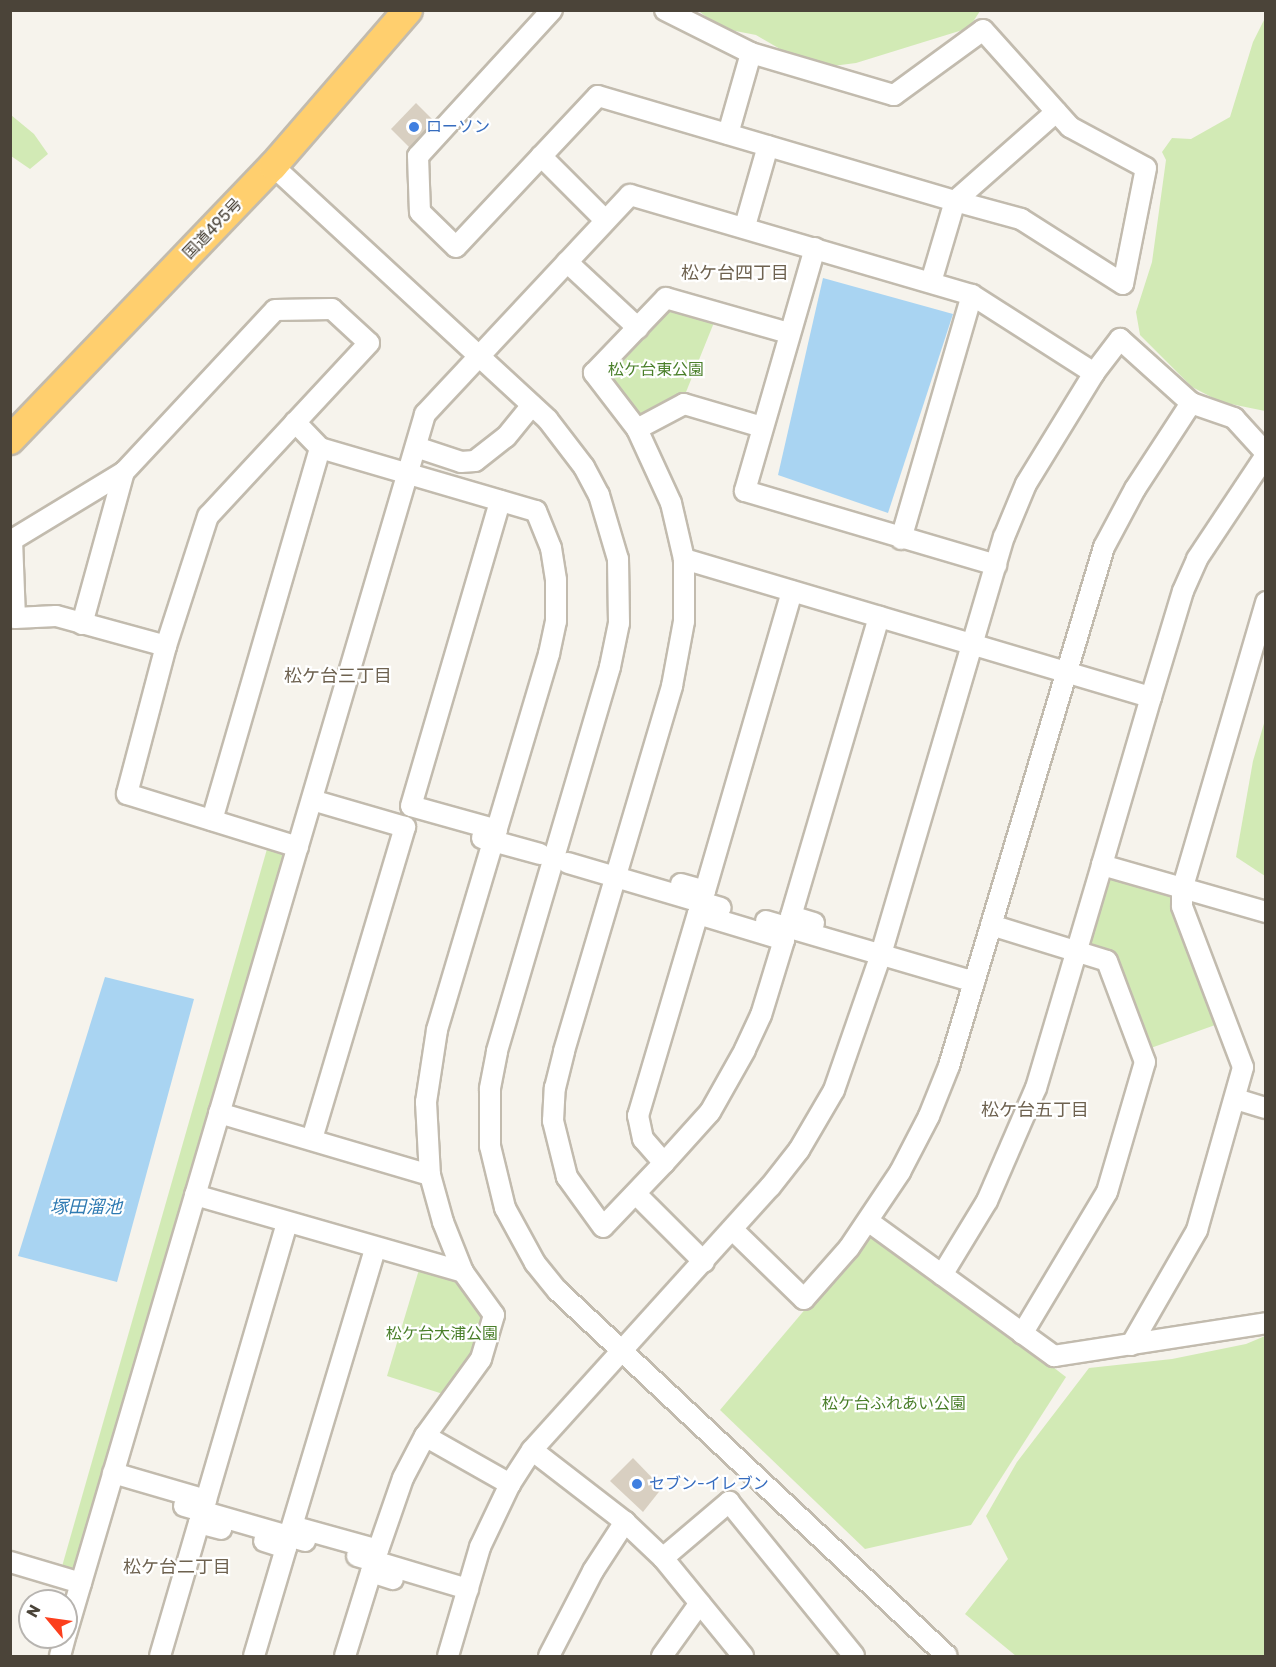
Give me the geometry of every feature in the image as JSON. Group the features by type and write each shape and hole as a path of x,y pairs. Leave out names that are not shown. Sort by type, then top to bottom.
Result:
{"highway":[{"name":"国道495号","path":"10,440 273,166 408,10"}],"street":[{"path":"552,10 418,156 420,212 456,247 598,96 1021,219 1123,284 1146,168 1070,127 983,30 894,95 751,53 666,10"},
{"path":"728,134 751,53"},
{"path":"931,282 955,201 1056,112"},
{"path":"745,226 768,146"},
{"path":"541,156 605,220"},
{"path":"273,166 532,405 567,443 599,495 618,559 619,623 610,667 497,1052 490,1089 490,1146 505,1208 536,1263 558,1291 946,1656"},
{"path":"78,1593 425,414 630,195 745,226 972,295 1094,374"},
{"path":"815,248 745,491 901,539 996,565"},
{"path":"567,261 638,328"},
{"path":"901,539 972,295"},
{"path":"664,1163 643,1139 638,1116 698,914 784,940 761,1015 745,1050 710,1112 664,1163 636,1194 603,1227 567,1177 557,1148 553,1121 555,1088 681,649 684,559 671,503 638,429 594,373 666,298 789,333"},
{"path":"166,646 56,616 15,618 12,540 124,472 275,310 332,309 369,343 208,516 166,646 126,794 298,847"},
{"path":"448,1656 480,1547 510,1484 532,1450 621,1349 734,1230 799,1150 834,1090 883,949 996,565 1026,484 1094,374 1120,339 1191,403 1234,418 1266,454 1197,560 1183,591 1036,1088 1010,1153 987,1201 942,1275"},
{"path":"734,1230 804,1299 868,1221 929,1116 974,982 1065,671 1104,547 1135,489 1191,403"},
{"path":"638,429 684,404 762,427"},
{"path":"416,447 461,462 475,461 506,437 532,405"},
{"path":"295,422 320,448 536,511 551,548 556,621 429,1065 425,1139 430,1175 463,1272 494,1315 481,1359 424,1436 404,1478 378,1550 292,1526 375,1249"},
{"path":"212,820 320,448"},
{"path":"82,624 124,472"},
{"path":"500,501 411,806 540,854"},
{"path":"684,559 1151,697"},
{"path":"568,862 705,891 792,591"},
{"path":"1131,1345 1197,1230 1236,1099 1243,1067 1182,906 1182,890 1266,602"},
{"path":"879,617 790,916 974,982"},
{"path":"314,794 495,836"},
{"path":"312,1139 405,827 314,794"},
{"path":"1102,865 1182,890 1266,912"},
{"path":"617,872 883,949"},
{"path":"991,925 1107,961 1145,1062 1107,1192 1022,1334"},
{"path":"1236,1099 1266,1108"},
{"path":"219,1113 430,1175"},
{"path":"636,1194 704,1262"},
{"path":"195,1195 375,1249 463,1272"},
{"path":"868,1221 1054,1356 1266,1323"},
{"path":"111,1479 206,1500 287,1223"},
{"path":"424,1436 510,1484"},
{"path":"532,1450 625,1522 663,1558 743,1656"},
{"path":"111,1479 466,1594"},
{"path":"663,1558 729,1502 854,1656"},
{"path":"160,1656 199,1522 286,1548 254,1656"},
{"path":"549,1656 593,1570 625,1522"},
{"path":"10,1562 81,1583"},
{"path":"345,1656 370,1572 466,1594"},
{"path":"662,1656 700,1603"}],"green space":[{"path":"980,11 969,28 856,63 825,67 799,60 756,35 720,28 700,12"},
{"path":"1265,18 1265,411 1221,402 1192,387 1140,335 1136,312 1152,262 1166,160 1162,152 1172,138 1191,139 1230,117 1253,42"},
{"path":"11,115 34,134 48,154 30,169 11,156"},
{"name":"松ケ台東公園","path":"674,308 715,320 684,397 644,416 636,413 607,378 608,370 664,310"},
{"path":"1265,720 1265,876 1236,857 1253,761"},
{"path":"269,842 290,850 78,1575 61,1570"},
{"path":"1106,872 1169,892 1218,1024 1148,1049 1111,956 1084,946"},
{"name":"松ケ台ふれあい公園","path":"873,1229 1066,1377 971,1525 865,1549 720,1410"},
{"name":"松ケ台大浦公園","path":"421,1263 462,1274 491,1315 477,1357 446,1395 387,1376"},
{"path":"1265,1336 1265,1656 1016,1656 965,1614 1008,1559 986,1516 1017,1462 1089,1368 1172,1359 1246,1344"}],"water":[{"path":"823,278 953,314 888,513 778,475"},
{"name":"塚田溜池","path":"105,977 194,999 117,1282 18,1256"}],"building":[{"name":"ローソン","path":"416,103 434,121 410,148 391,129"},
{"name":"セブン-イレブン","path":"633,1458 662,1488 643,1512 610,1481"}],"place":[{"name":"ローソン","path":"414,127"},
{"name":"セブン-イレブン","path":"637,1484"}],"district":[{"name":"松ケ台四丁目","path":"735,273"},
{"name":"松ケ台三丁目","path":"338,676"},
{"name":"松ケ台五丁目","path":"1035,1110"},
{"name":"松ケ台二丁目","path":"177,1567"}]}
